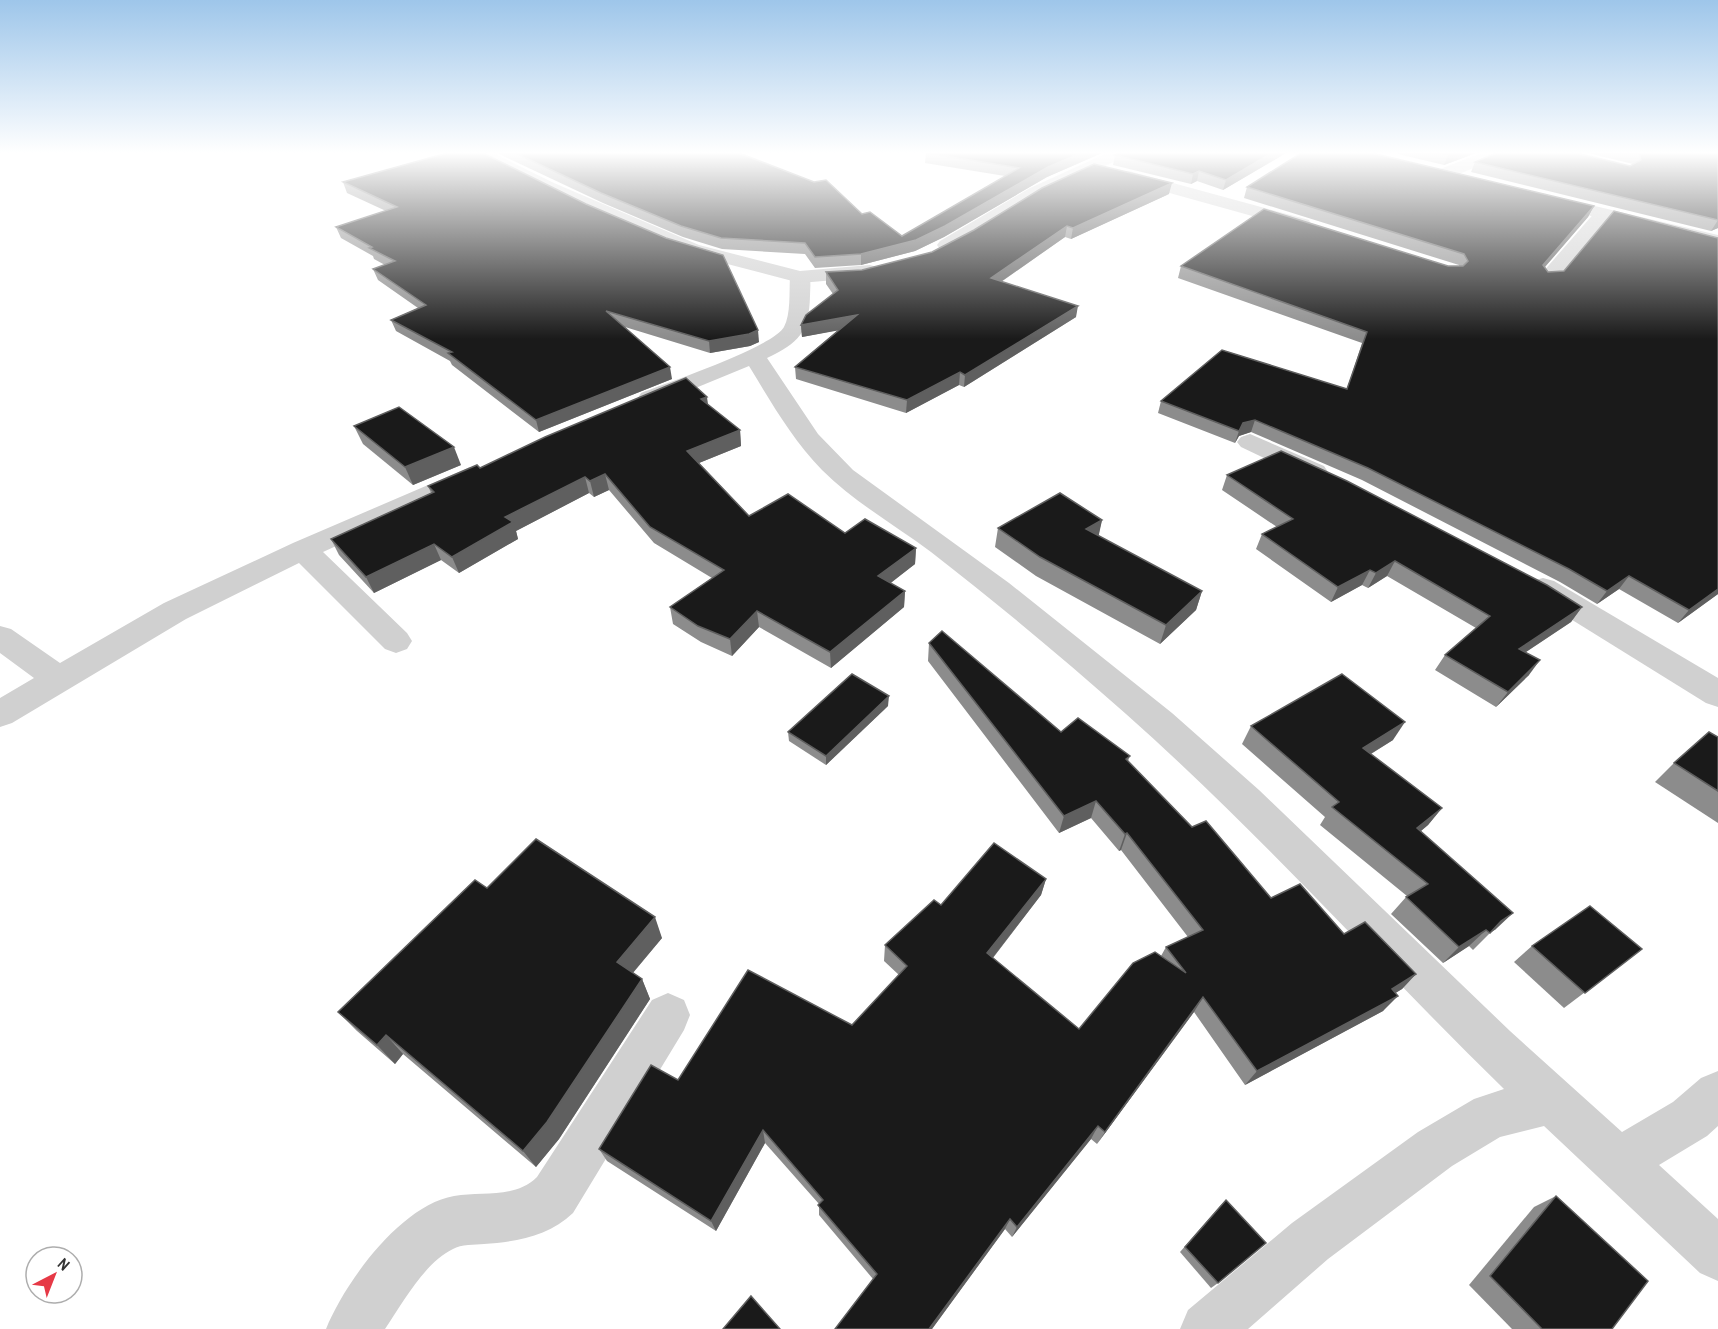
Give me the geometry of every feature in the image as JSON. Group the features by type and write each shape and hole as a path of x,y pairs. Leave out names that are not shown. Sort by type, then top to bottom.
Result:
{"street":[{"path":"613,215 692,249 800,277 855,274 889,268"},
{"path":"931,253 951,244 998,215"},
{"path":"1282,215 1318,229"},
{"path":"1549,277 1602,215"},
{"path":"1607,215 1718,241"},
{"path":"625,408 781,344 792,335 797,327 800,277"},
{"path":"754,356 808,439 832,465 1048,629 1160,723 1256,809 1550,1101 1620,1161 1718,1255"},
{"path":"1250,442 1341,483"},
{"path":"0,714 175,611 303,550 499,463"},
{"path":"303,550 396,641"},
{"path":"1517,574 1718,694"},
{"path":"0,637 58,678"},
{"path":"353,1329 407,1255 426,1235 445,1223 528,1215 546,1206 668,1015"},
{"path":"1620,1161 1690,1119 1718,1095"},
{"path":"1207,1329 1311,1241 1435,1149 1491,1116 1550,1101"}],"building":[{"path":"373,215 612,215 666,238 723,255 758,330 749,334 709,341 606,311 670,367 536,420 448,353 452,352 391,320 426,305 373,269 395,261 336,227"},
{"path":"654,215 874,215 902,236 938,215 964,215 916,240 861,254 815,257 805,243 721,238"},
{"path":"998,215 1102,215 1073,228 1067,226 991,278 1078,306 965,375 960,372 907,400 795,367 857,315 801,325 806,315 838,290 826,272 862,270 932,252"},
{"path":"1255,215 1283,215 1448,266 1463,266 1468,261 1464,254 1338,215 1586,215 1543,265 1548,272 1564,271 1611,215 1629,215 1718,238 1718,589 1689,610 1629,576 1607,591 1569,569 1368,468 1255,420 1243,423 1239,431 1161,401 1222,350 1347,389 1367,332 1181,266"},
{"path":"1697,215 1718,215 1718,220"},
{"path":"686,378 707,397 701,399 740,430 687,451 749,516 788,494 845,533 865,519 916,548 878,576 905,591 830,652 757,611 730,639 698,626 670,607 724,570 650,527 605,474 590,481 585,477 505,517 513,522 452,557 434,544 366,577 331,539 434,492 428,486 477,465 480,468 545,437"},
{"path":"399,407 454,447 405,467 354,426"},
{"path":"1281,451 1347,481 1547,585 1582,607 1519,649 1540,660 1508,692 1445,655 1490,616 1395,561 1376,573 1370,570 1338,587 1262,534 1293,519 1227,475"},
{"path":"1060,493 1102,520 1086,529 1202,591 1166,625 1040,557 998,528"},
{"path":"942,631 1061,732 1078,718 1130,756 1126,759 1192,827 1206,821 1271,898 1300,884 1344,934 1365,922 1416,974 1392,989 1398,996 1257,1071 1203,997 1105,1132 1098,1126 1017,1227 1010,1219 929,1329 835,1329 877,1274 818,1205 823,1200 763,1130 711,1221 599,1149 651,1065 678,1080 748,970 852,1025 907,966 885,945 934,900 941,905 994,843 1046,879 987,953 1079,1029 1133,963 1155,952 1186,973 1166,947 1203,930 1127,833 1125,834 1096,801 1064,816 929,643"},
{"path":"852,674 889,696 826,756 788,732"},
{"path":"1342,674 1405,722 1363,748 1442,808 1417,828 1513,913 1501,921 1490,933 1486,930 1459,947 1406,897 1428,884 1332,807 1339,802 1251,726"},
{"path":"1709,732 1718,737 1718,791 1674,763"},
{"path":"536,839 655,917 617,962 642,979 547,1122 523,1151 386,1035 377,1045 338,1012 475,880 487,888"},
{"path":"1590,906 1642,949 1585,993 1532,946"},
{"path":"1556,1196 1648,1281 1612,1329 1542,1329 1490,1276"},
{"path":"1226,1200 1266,1243 1218,1283 1185,1247"},
{"path":"751,1296 780,1329 723,1329"}]}
